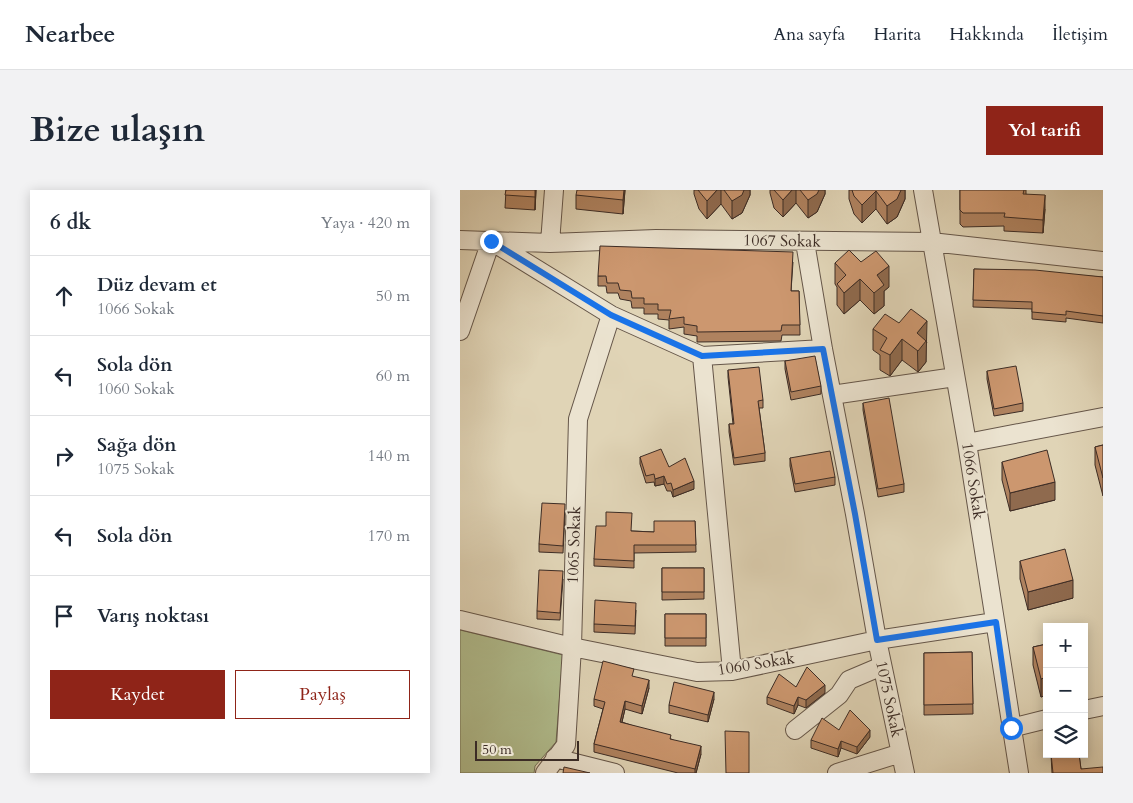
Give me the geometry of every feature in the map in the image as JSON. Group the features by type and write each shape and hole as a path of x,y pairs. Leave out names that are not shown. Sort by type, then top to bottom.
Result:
{"street":[{"path":"550,243 554,190"},
{"name":"1066 Sokak","path":"923,190 967,443 1019,773"},
{"name":"1067 Sokak","path":"460,240 550,243 656,240 931,242 1103,261"},
{"path":"460,332 491,241 611,315 702,356 823,349"},
{"name":"1075 Sokak","path":"806,242 823,349 877,640 905,773"},
{"name":"1065 Sokak","path":"545,773 566,744 572,648 578,419 611,315"},
{"path":"702,356 732,671"},
{"path":"832,396 956,377"},
{"path":"967,443 1103,417"},
{"name":"1060 Sokak","path":"460,620 572,648 696,672 732,671 877,640 996,622"},
{"path":"795,730 839,696 849,680 882,666"},
{"path":"1088,709 1103,706"},
{"path":"1011,728 1043,720"},
{"path":"836,773 901,753"},
{"path":"556,758 615,773"}],"green space":[{"path":"460,630 563,655 556,742 535,766 534,773 460,773"}],"building":[{"path":"506,190 535,190 535,197 505,195"},
{"path":"577,190 624,190 623,200 576,195"},
{"path":"698,190 717,190 707,201"},
{"path":"724,190 744,190 742,195 732,201"},
{"path":"774,190 792,190 783,200"},
{"path":"800,190 819,190 817,194 808,200"},
{"path":"852,190 901,190 897,199 887,206 876,191 862,205 854,196"},
{"path":"960,190 1024,190 1023,194 1045,195 1043,220 1004,217 1005,213 963,213 960,210"},
{"path":"600,246 793,252 791,291 799,291 800,325 782,325 781,331 697,332 697,326 684,324 684,317 669,319 671,310 658,310 658,304 644,304 644,298 632,298 631,291 620,290 618,283 607,283 606,276 598,276"},
{"path":"849,250 861,262 876,251 889,266 877,275 884,285 874,293 860,279 844,293 837,284 846,275 835,263"},
{"path":"974,269 1035,270 1103,277 1103,316 1066,311 1066,315 1032,312 1032,302 973,300"},
{"path":"911,309 927,321 917,333 926,341 918,351 902,339 890,355 880,350 887,338 873,329 885,314 899,323"},
{"path":"815,356 821,386 791,392 785,361"},
{"path":"1016,366 1023,403 994,409 987,371"},
{"path":"759,367 763,400 758,401 765,453 734,458 729,424 734,424 728,370"},
{"path":"889,398 904,484 878,489 863,403"},
{"path":"1103,445 1103,478 1095,447"},
{"path":"661,449 669,467 685,458 694,481 673,490 671,483 667,484 664,476 655,479 654,474 646,476 640,457"},
{"path":"1047,450 1055,482 1010,493 1002,462"},
{"path":"830,451 835,477 795,484 790,458"},
{"path":"542,503 565,504 563,546 539,544"},
{"path":"606,512 632,513 631,531 654,532 654,521 695,521 696,545 634,545 634,561 594,559 596,526 606,526"},
{"path":"1065,549 1073,580 1028,592 1020,561"},
{"path":"662,568 704,568 704,592 662,592"},
{"path":"539,570 563,571 560,613 537,611"},
{"path":"595,600 636,603 635,626 594,624"},
{"path":"665,614 706,614 706,638 665,638"},
{"path":"1043,645 1043,678 1041,679 1033,647"},
{"path":"972,652 973,704 924,705 924,653"},
{"path":"603,661 634,669 632,676 649,680 642,706 625,701 620,722 671,735 670,739 701,746 695,769 594,744 605,702 594,699"},
{"path":"807,667 825,685 806,700 798,697 794,706 767,697 779,674 796,687"},
{"path":"674,682 714,692 708,715 669,705"},
{"path":"850,710 870,730 857,747 841,741 838,749 811,740 822,718 839,730"},
{"path":"725,731 749,732 749,773 726,773"},
{"path":"1051,758 1080,758 1081,769 1103,767 1103,773 1053,773"},
{"path":"564,767 590,773 563,773"}],"route":[{"path":"491,241 611,315 702,356 823,349 877,640 996,622 1011,728"}]}
